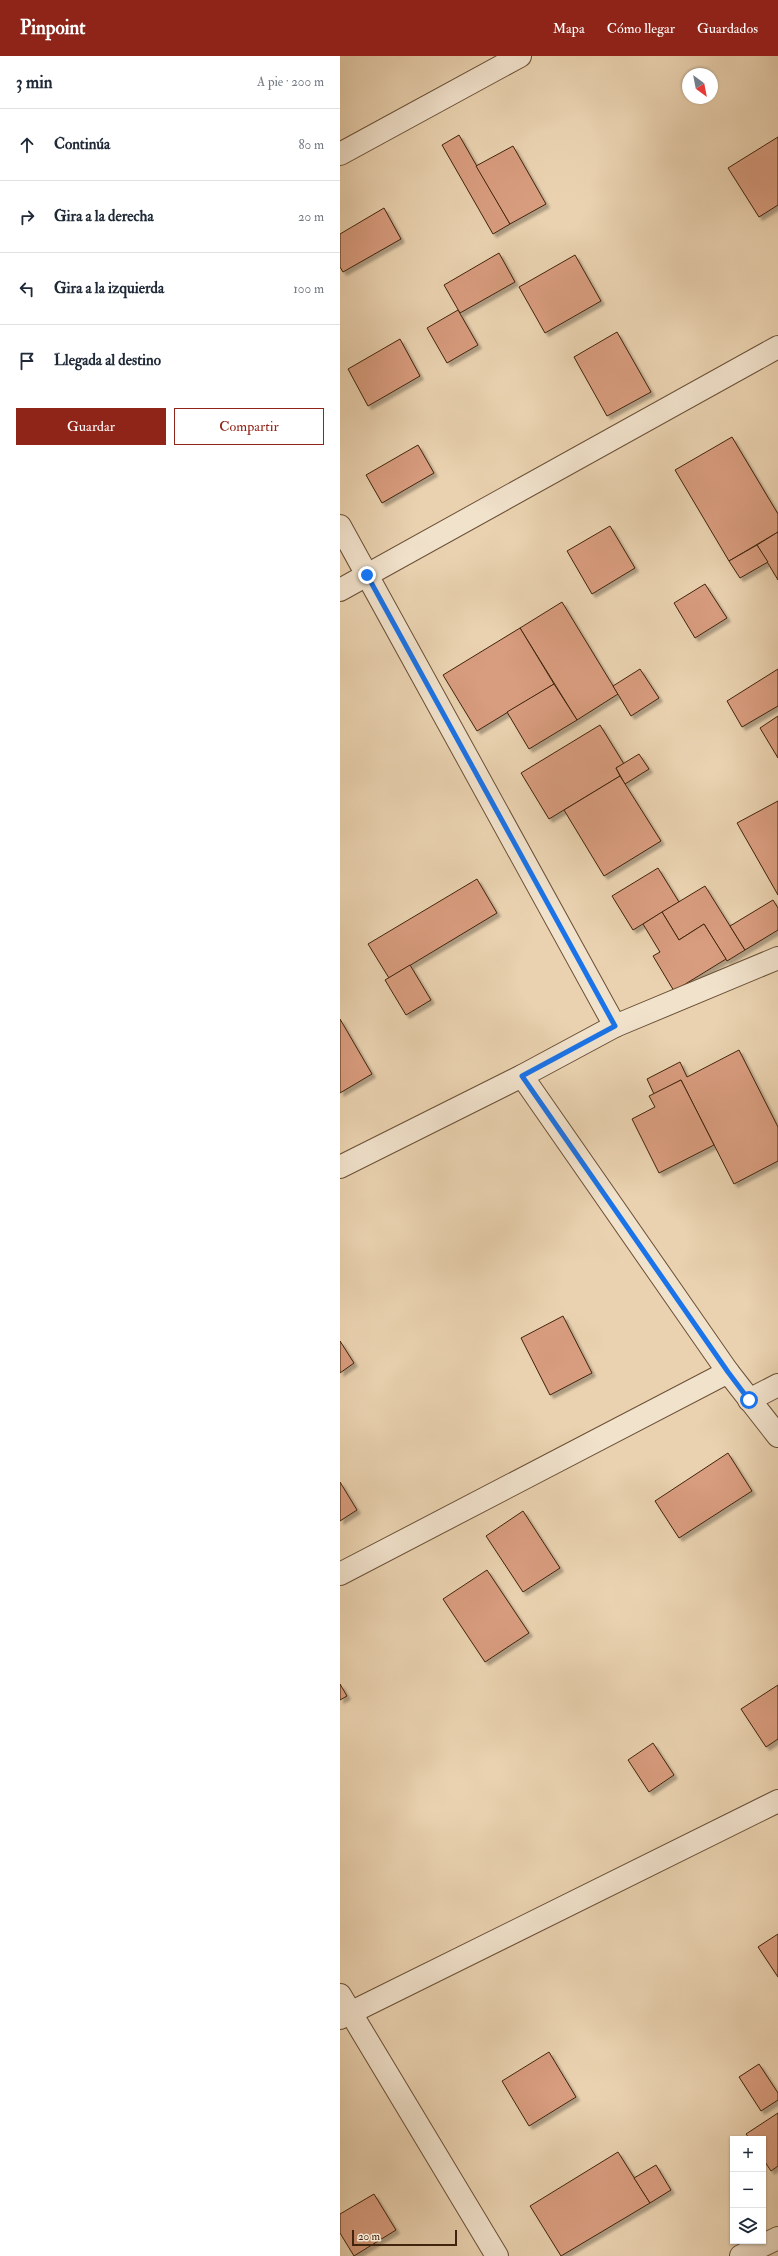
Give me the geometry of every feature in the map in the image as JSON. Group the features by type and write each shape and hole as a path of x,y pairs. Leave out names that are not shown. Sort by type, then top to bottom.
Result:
{"street":[{"path":"340,154 520,56"},
{"path":"340,590 778,347"},
{"path":"340,526 615,1026"},
{"path":"340,1167 522,1076 615,1026 778,958"},
{"path":"522,1076 728,1372 778,1436"},
{"path":"340,1574 728,1372"},
{"path":"749,1400 778,1385"},
{"path":"497,2256 343,2009 778,1801"},
{"path":"741,2256 778,2238"}],"building":[{"path":"459,135 510,224 493,234 442,145"},
{"path":"778,137 778,205 759,217 728,168"},
{"path":"513,146 546,204 510,224 476,166"},
{"path":"384,208 401,239 343,272 340,267 340,234"},
{"path":"499,253 515,282 460,313 444,285"},
{"path":"575,255 601,301 545,333 519,287"},
{"path":"458,310 478,345 447,363 427,328"},
{"path":"617,332 651,392 607,416 574,357"},
{"path":"400,339 420,376 368,406 348,369"},
{"path":"732,437 778,514 778,532 729,561 675,470"},
{"path":"418,445 434,473 382,503 366,475"},
{"path":"610,526 635,568 592,594 567,551"},
{"path":"778,532 778,580 757,545"},
{"path":"757,545 768,562 740,578 729,561"},
{"path":"705,584 727,618 695,638 674,603"},
{"path":"562,602 618,694 577,720 520,628"},
{"path":"520,628 554,684 477,731 443,675"},
{"path":"640,669 659,698 631,716 613,686"},
{"path":"778,669 778,706 742,727 727,701"},
{"path":"554,684 577,720 529,749 507,712"},
{"path":"778,716 778,758 760,728"},
{"path":"600,725 624,764 616,768 620,776 549,819 521,773"},
{"path":"639,754 649,769 625,784 616,768"},
{"path":"620,776 661,841 604,876 564,810"},
{"path":"778,801 778,895 737,823"},
{"path":"658,868 679,902 633,930 612,896"},
{"path":"477,879 497,913 389,978 368,944"},
{"path":"705,886 745,950 727,961 704,924 679,940 662,912"},
{"path":"773,900 778,908 778,930 745,950 730,926"},
{"path":"662,912 679,940 704,924 726,959 674,991 653,956 660,952 643,924"},
{"path":"410,965 431,1000 406,1015 385,980"},
{"path":"340,1019 372,1074 340,1093"},
{"path":"739,1050 778,1127 778,1161 734,1184 681,1080 654,1094 647,1079 680,1062 687,1077"},
{"path":"681,1080 714,1145 659,1173 632,1119 655,1107 649,1096"},
{"path":"563,1316 592,1373 550,1395 521,1338"},
{"path":"340,1341 354,1363 340,1373"},
{"path":"728,1453 752,1491 679,1538 655,1501"},
{"path":"340,1482 357,1510 340,1521"},
{"path":"523,1511 560,1568 523,1592 486,1536"},
{"path":"487,1570 529,1633 485,1662 443,1599"},
{"path":"340,1684 347,1696 340,1700"},
{"path":"778,1685 778,1739 766,1747 741,1709"},
{"path":"653,1743 674,1775 649,1792 628,1760"},
{"path":"778,1934 778,1977 758,1947"},
{"path":"549,2052 576,2097 529,2126 502,2081"},
{"path":"759,2064 778,2093 778,2100 761,2111 739,2077"},
{"path":"778,2113 778,2166 771,2171 766,2164 766,2136 748,2136 746,2134"},
{"path":"618,2152 650,2203 561,2256 530,2206"},
{"path":"656,2165 671,2190 650,2203 634,2178"},
{"path":"374,2194 396,2230 354,2256 340,2233 340,2214"}],"route":[{"path":"367,575 615,1026 522,1076 749,1400"}]}
